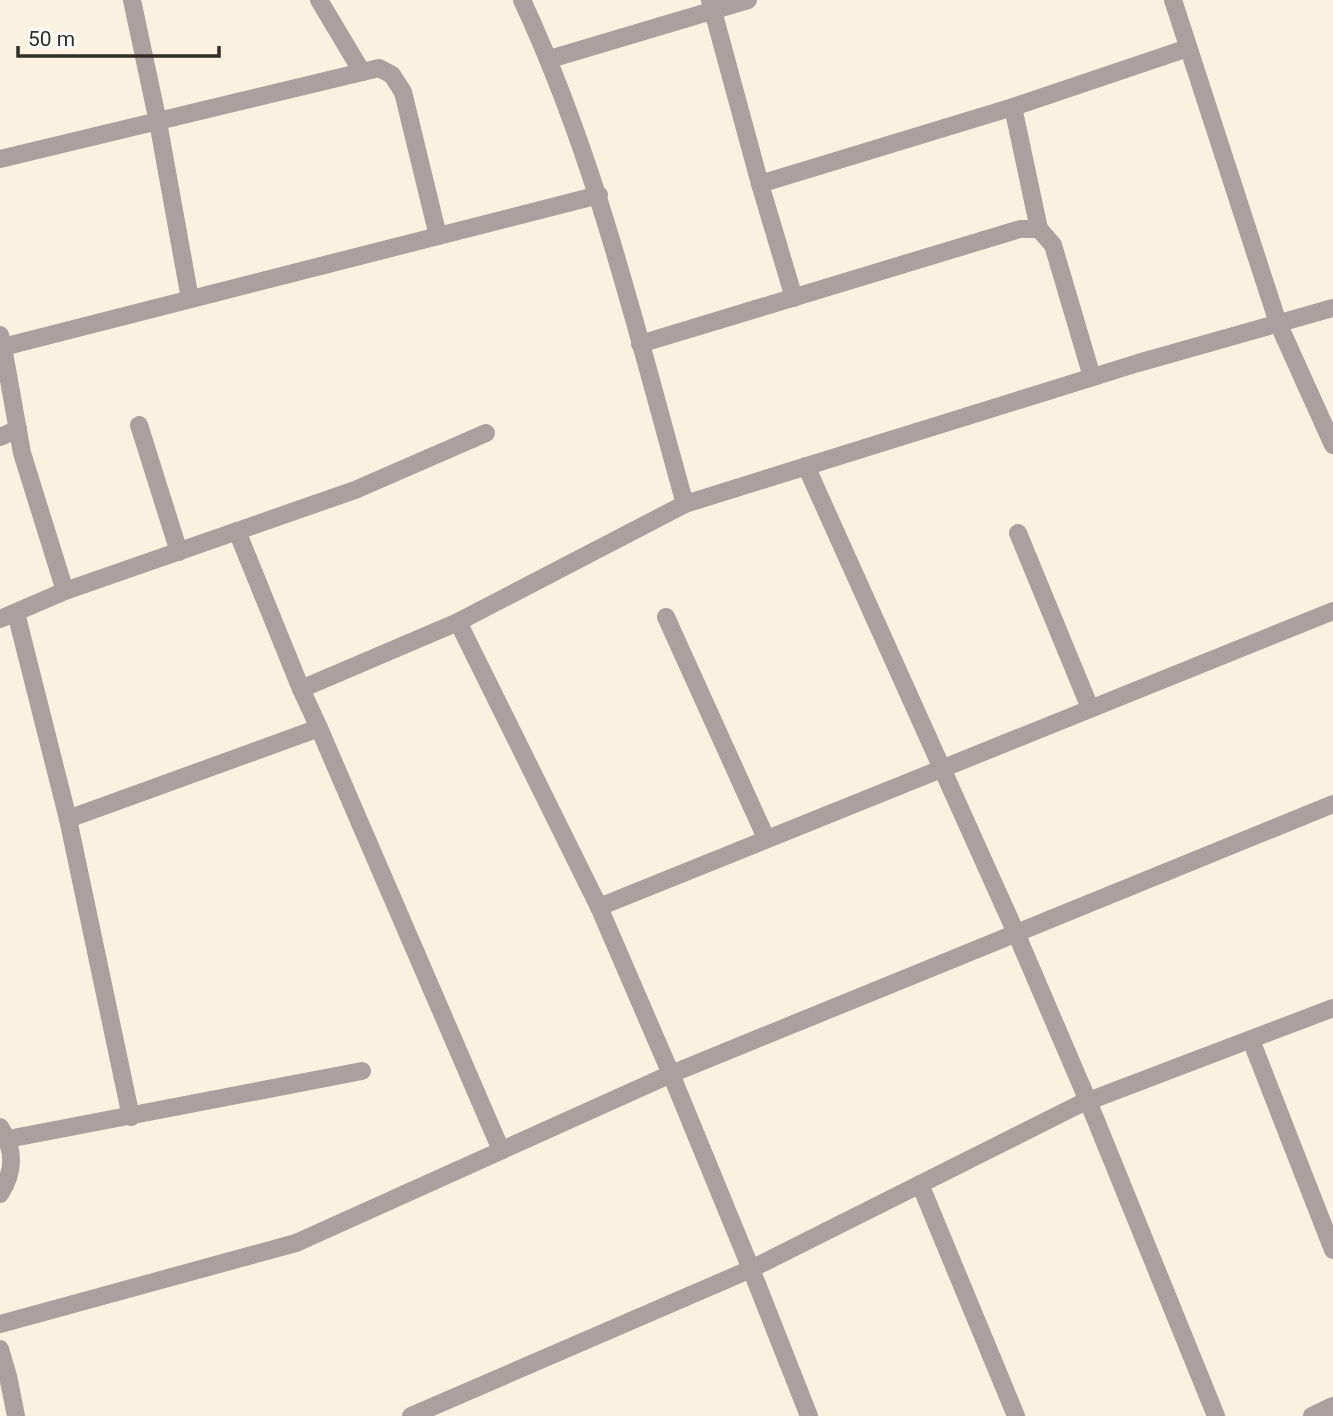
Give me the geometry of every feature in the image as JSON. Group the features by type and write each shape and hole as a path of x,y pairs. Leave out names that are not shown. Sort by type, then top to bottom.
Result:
{"street":[{"path":"132,0 158,122 190,299"},
{"path":"319,0 362,72"},
{"path":"522,0 550,59 599,195 685,504"},
{"path":"550,59 712,5 748,0"},
{"path":"1173,0 1278,323 1333,445"},
{"path":"712,5 794,298"},
{"path":"760,184 1013,107 1188,48"},
{"path":"0,159 379,68 392,75 403,92 438,236"},
{"path":"1013,107 1039,229 1053,244 1092,377"},
{"path":"65,591 22,453 2,341 190,299 599,195"},
{"path":"640,344 1020,229 1039,229"},
{"path":"301,689 458,622 685,504 1092,377 1333,307"},
{"path":"139,425 178,552"},
{"path":"0,437 18,429"},
{"path":"131,1116 68,819 8,616 65,591 355,489 486,433"},
{"path":"806,466 1016,933 1088,1101 1216,1416"},
{"path":"237,531 301,689 501,1150"},
{"path":"1018,533 1090,708"},
{"path":"599,906 1333,611"},
{"path":"667,617 766,838"},
{"path":"458,622 599,906 671,1074 809,1416"},
{"path":"68,819 319,728"},
{"path":"0,1324 296,1243 671,1074 1333,804"},
{"path":"411,1416 751,1269 1088,1101 1333,1008"},
{"path":"1251,1040 1327,1219 1333,1250"},
{"path":"0,1194 12,1169 12,1154 4,1133 131,1116 362,1071"},
{"path":"920,1184 1016,1416"},
{"path":"0,1349 16,1416"},
{"path":"1312,1416 1333,1406"}]}
